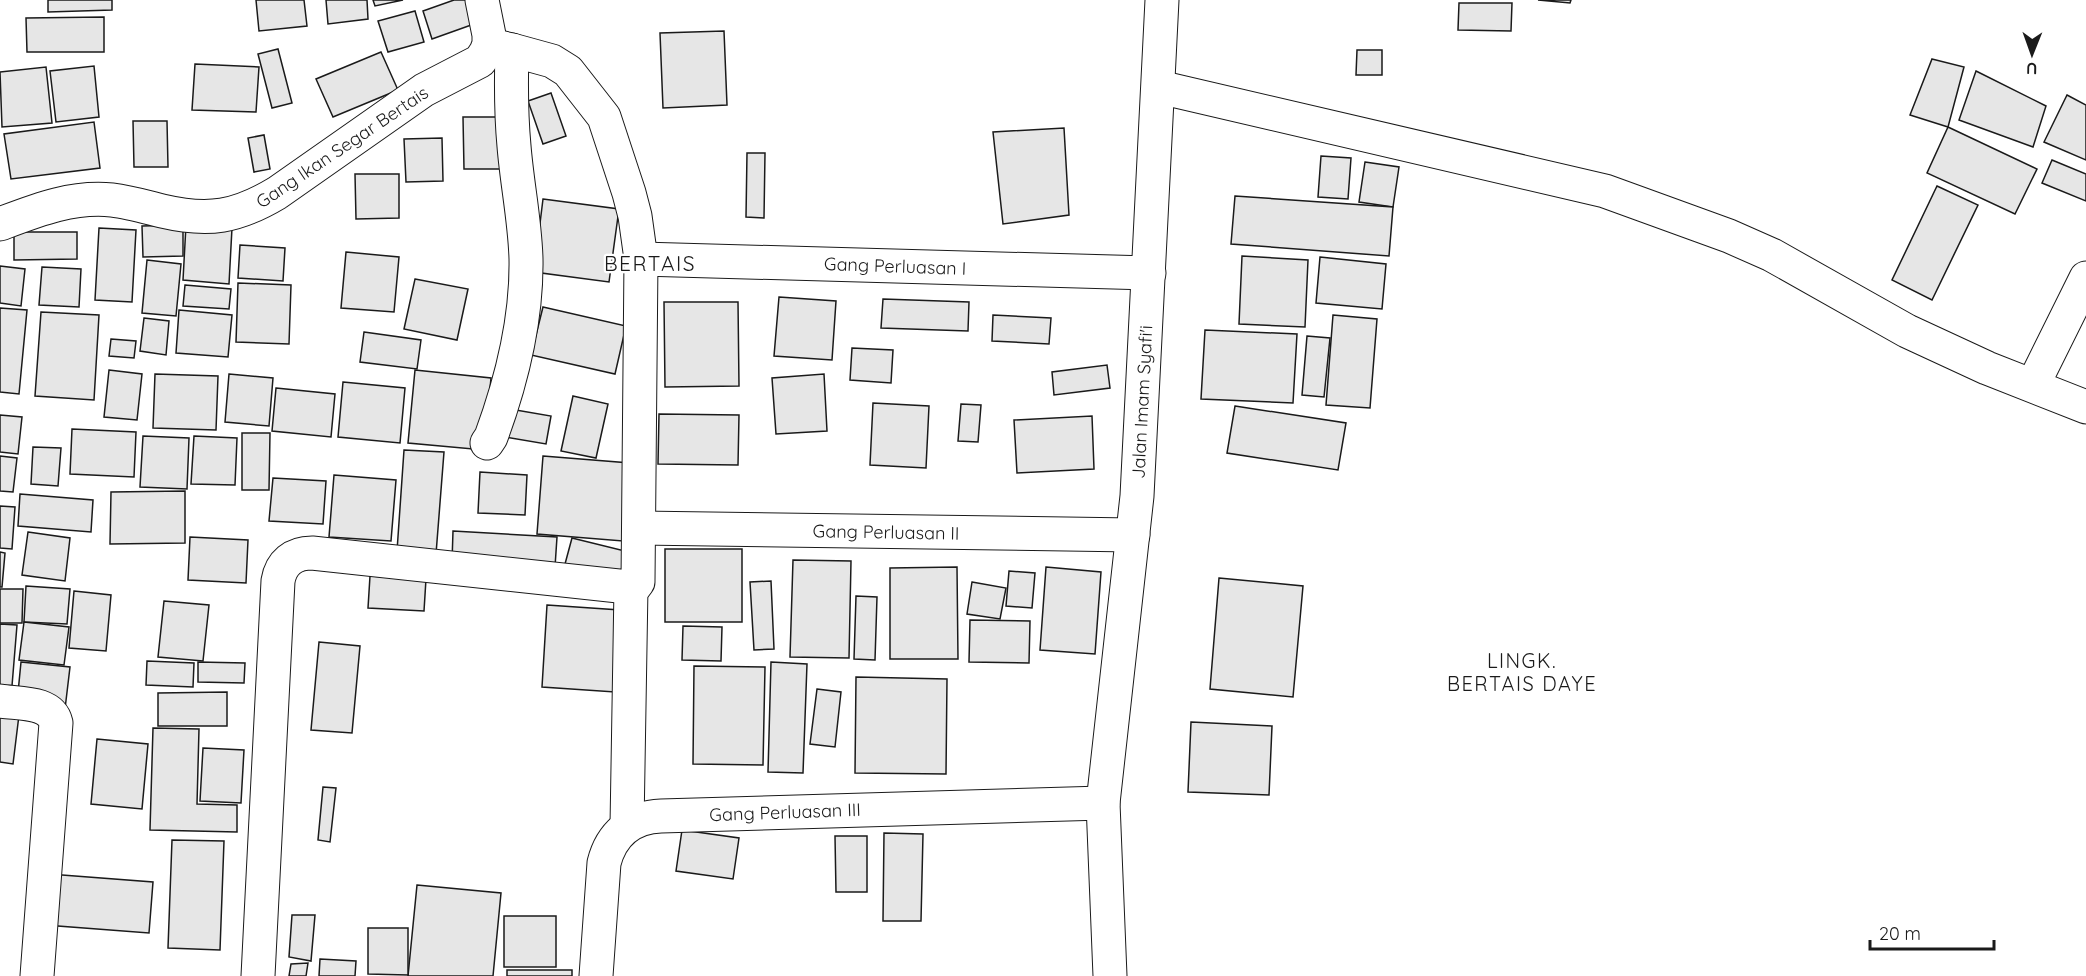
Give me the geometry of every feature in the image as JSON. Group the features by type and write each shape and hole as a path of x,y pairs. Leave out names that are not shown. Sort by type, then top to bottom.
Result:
{"street":[{"path":"482,0 490,54 512,120 524,215 526,261 524,306 518,350 507,394 487,443"},
{"name":"Jalan Imam Syafi'i","path":"1110,976 1103,803 1138,484 1162,0"},
{"path":"258,976 278,581 285,563 302,553 312,553 631,586 635,586 638,582 641,259 632,205 623,170 604,117 568,71 552,61 490,54"},
{"name":"Gang Ikan Segar Bertais","path":"0,224 49,205 76,200 112,200 190,217 233,214 252,208 424,90 490,54"},
{"path":"1159,87 1605,191 1761,250 1906,331 1987,368 2086,407"},
{"name":"Gang Perluasan I","path":"641,259 1149,273"},
{"path":"2033,385 2086,278"},
{"name":"Gang Perluasan II","path":"639,528 1133,535"},
{"path":"596,976 604,863 610,847 627,826 631,586"},
{"path":"0,701 46,708 54,714 56,723 37,976"},
{"name":"Gang Perluasan III","path":"627,826 643,818 661,816 1103,803"}],"building":[{"path":"48,0 112,0 112,10 48,12"},
{"path":"256,0 304,0 307,26 259,31"},
{"path":"326,0 367,0 368,19 328,24"},
{"path":"373,0 403,0 375,6"},
{"path":"454,0 466,0 474,24 432,39 423,11"},
{"path":"1538,0 1571,0 1570,3"},
{"path":"1459,3 1512,3 1511,31 1458,30"},
{"path":"415,11 424,42 388,52 378,21"},
{"path":"104,17 104,52 27,52 26,18"},
{"path":"724,31 727,105 663,108 660,33"},
{"path":"278,49 292,103 272,108 258,54"},
{"path":"1357,50 1382,50 1382,75 1356,75"},
{"path":"381,52 398,90 333,117 316,79"},
{"path":"1932,59 1964,67 1948,127 1910,115"},
{"path":"195,64 259,67 256,112 192,110"},
{"path":"94,66 99,117 56,122 50,71"},
{"path":"46,67 52,123 2,127 0,72"},
{"path":"1976,71 2046,106 2033,147 1959,120"},
{"path":"551,93 566,136 543,144 528,101"},
{"path":"2067,95 2086,105 2086,160 2044,142"},
{"path":"463,117 503,117 504,169 464,169"},
{"path":"133,121 167,121 168,167 134,167"},
{"path":"94,122 100,168 11,179 4,134"},
{"path":"1948,127 2037,169 2015,214 1927,173"},
{"path":"1064,128 1069,215 1003,224 993,132"},
{"path":"264,135 270,169 254,172 248,138"},
{"path":"442,138 443,181 406,182 404,139"},
{"path":"747,153 765,153 764,218 746,217"},
{"path":"1321,156 1351,158 1348,199 1318,197"},
{"path":"2052,160 2086,174 2086,201 2042,183"},
{"path":"1365,162 1399,167 1393,207 1359,202"},
{"path":"355,174 399,174 399,218 356,219"},
{"path":"1937,186 1978,205 1932,300 1892,280"},
{"path":"1235,196 1393,207 1389,256 1231,244"},
{"path":"543,199 619,209 609,282 534,272"},
{"path":"183,225 183,256 143,257 142,226"},
{"path":"186,225 232,228 229,284 183,280"},
{"path":"99,228 136,230 132,302 95,300"},
{"path":"14,232 77,232 77,259 14,260"},
{"path":"240,245 285,248 283,281 238,278"},
{"path":"346,252 399,257 394,312 341,308"},
{"path":"1242,256 1308,260 1305,327 1239,324"},
{"path":"1320,257 1386,264 1382,309 1316,303"},
{"path":"147,260 181,264 176,316 142,313"},
{"path":"0,266 25,269 21,306 0,303"},
{"path":"42,267 81,269 79,307 39,305"},
{"path":"415,279 468,289 457,340 404,329"},
{"path":"238,283 291,285 289,344 236,342"},
{"path":"185,285 231,289 229,309 183,306"},
{"path":"779,297 836,301 832,360 774,356"},
{"path":"883,299 969,302 968,331 881,328"},
{"path":"664,302 738,302 739,386 665,387"},
{"path":"543,307 626,326 615,374 531,355"},
{"path":"0,308 27,310 19,394 0,392"},
{"path":"179,310 232,315 228,357 176,353"},
{"path":"41,312 99,315 94,400 35,396"},
{"path":"993,315 1051,318 1049,344 992,341"},
{"path":"1333,315 1377,319 1370,408 1326,405"},
{"path":"144,318 169,321 166,355 140,351"},
{"path":"1205,330 1297,334 1293,403 1201,399"},
{"path":"364,332 421,340 417,369 360,362"},
{"path":"1307,336 1330,338 1324,397 1302,395"},
{"path":"111,339 136,341 134,358 109,356"},
{"path":"852,348 893,350 891,383 850,380"},
{"path":"1107,365 1110,388 1054,395 1052,372"},
{"path":"109,370 142,374 137,420 104,417"},
{"path":"415,370 491,378 484,450 408,443"},
{"path":"155,374 218,376 216,430 153,428"},
{"path":"229,374 273,378 269,426 225,422"},
{"path":"824,374 827,431 776,434 772,378"},
{"path":"343,382 405,388 400,443 338,437"},
{"path":"276,388 335,394 331,437 272,431"},
{"path":"573,396 608,404 596,458 561,451"},
{"path":"873,403 929,406 926,468 870,465"},
{"path":"961,404 981,405 978,442 958,441"},
{"path":"1235,406 1346,423 1338,470 1227,453"},
{"path":"510,409 551,416 546,444 505,437"},
{"path":"659,414 739,415 738,465 658,464"},
{"path":"0,415 22,417 18,454 0,452"},
{"path":"1092,416 1094,469 1017,473 1014,420"},
{"path":"72,429 136,432 134,477 70,474"},
{"path":"242,433 270,433 269,490 242,490"},
{"path":"143,436 189,438 187,489 140,487"},
{"path":"194,436 237,438 235,485 191,484"},
{"path":"33,447 61,448 58,486 31,484"},
{"path":"404,450 444,452 436,554 397,551"},
{"path":"0,456 17,458 13,492 0,491"},
{"path":"543,456 630,463 623,541 537,534"},
{"path":"480,472 527,475 525,515 478,513"},
{"path":"334,475 396,480 391,541 329,537"},
{"path":"273,478 326,481 323,524 269,521"},
{"path":"185,491 185,543 110,544 111,492"},
{"path":"20,494 93,500 91,532 18,526"},
{"path":"0,506 15,507 12,549 0,548"},
{"path":"453,531 557,537 555,567 452,562"},
{"path":"28,532 70,538 65,581 22,575"},
{"path":"190,537 248,540 246,583 188,580"},
{"path":"572,538 629,552 623,578 565,564"},
{"path":"665,549 742,549 742,622 665,622"},
{"path":"0,552 5,553 2,587 0,587"},
{"path":"793,560 851,561 849,658 790,657"},
{"path":"957,567 958,659 890,659 890,568"},
{"path":"1046,567 1101,572 1095,654 1040,650"},
{"path":"1009,571 1035,573 1032,608 1006,606"},
{"path":"370,576 426,579 424,611 368,608"},
{"path":"1219,578 1303,586 1293,697 1210,689"},
{"path":"771,581 774,649 754,650 750,582"},
{"path":"972,582 1006,588 1000,619 967,614"},
{"path":"26,586 70,589 67,624 24,622"},
{"path":"0,589 23,589 22,623 0,623"},
{"path":"74,591 111,595 106,651 69,648"},
{"path":"856,596 877,597 875,660 854,659"},
{"path":"164,601 209,605 203,661 158,657"},
{"path":"547,605 620,610 615,692 542,687"},
{"path":"970,620 1030,621 1029,663 969,662"},
{"path":"24,622 69,627 64,665 19,660"},
{"path":"0,624 17,625 11,698 0,697"},
{"path":"683,626 722,627 721,661 682,660"},
{"path":"319,642 360,646 352,733 311,730"},
{"path":"147,661 194,663 193,687 146,685"},
{"path":"21,662 70,667 65,709 17,703"},
{"path":"198,662 245,663 244,683 198,682"},
{"path":"771,662 807,664 803,773 768,772"},
{"path":"694,666 765,667 763,765 693,764"},
{"path":"856,677 947,679 946,774 855,773"},
{"path":"817,689 841,692 835,747 810,744"},
{"path":"227,692 227,726 158,726 158,693"},
{"path":"0,713 19,715 13,764 0,762"},
{"path":"1191,722 1272,726 1269,795 1188,792"},
{"path":"153,728 199,729 197,804 237,805 237,832 150,830"},
{"path":"97,739 148,744 142,809 91,804"},
{"path":"203,748 244,750 241,803 200,801"},
{"path":"323,787 336,788 330,842 318,840"},
{"path":"682,830 739,838 733,879 676,871"},
{"path":"884,833 923,834 921,921 883,921"},
{"path":"835,836 867,836 867,892 836,892"},
{"path":"172,840 224,841 220,950 168,948"},
{"path":"49,874 153,882 149,933 45,925"},
{"path":"417,885 501,893 493,976 408,976"},
{"path":"292,915 315,915 311,961 289,957"},
{"path":"504,916 556,916 556,967 504,967"},
{"path":"368,928 408,928 408,975 368,974"},
{"path":"320,959 356,961 355,976 319,976"},
{"path":"308,963 306,976 289,976 291,964"},
{"path":"507,970 572,970 572,976 507,976"}],"district":[{"name":"BERTAIS","path":"650,263"},
{"name":"LINGK. BERTAIS DAYE","path":"1522,672"}]}
